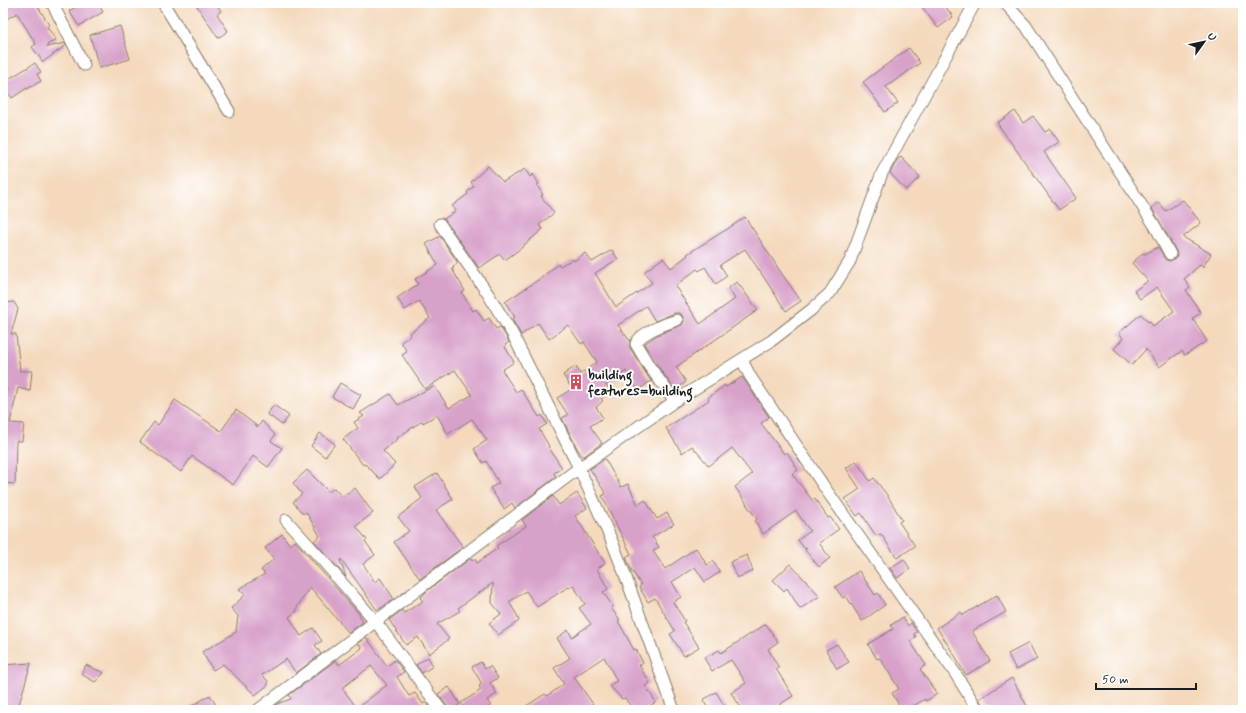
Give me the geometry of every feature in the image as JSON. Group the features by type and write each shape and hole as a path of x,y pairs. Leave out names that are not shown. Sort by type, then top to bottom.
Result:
{"street":[{"path":"52,3 84,65"},
{"path":"164,3 229,111"},
{"path":"258,710 579,468 675,401 771,341 830,293 850,261 882,173 975,3"},
{"path":"1005,3 1026,26 1155,226 1170,254"},
{"path":"440,224 488,294 512,333 579,468 624,572 674,710"},
{"path":"675,401 649,366 636,344 640,338 660,326 677,320"},
{"path":"742,360 750,376 827,492 955,673 978,710"},
{"path":"286,520 376,622 441,710"}],"building":[{"path":"11,3 36,3 49,25 47,27 56,40 47,45 48,47 65,43 66,45 43,62 32,47 36,44 17,13 3,21 3,7"},
{"path":"83,3 98,3 103,12 79,26 69,11"},
{"path":"195,3 216,3 221,11 217,14 228,31 218,38"},
{"path":"919,3 943,3 953,17 938,28"},
{"path":"120,26 130,59 99,68 90,35"},
{"path":"909,48 920,63 886,87 898,103 885,112 863,82"},
{"path":"35,63 41,72 37,74 41,81 12,98 4,87 10,84 7,80"},
{"path":"1015,111 1023,123 1033,116 1045,132 1050,129 1059,142 1044,152 1076,198 1059,210 997,123"},
{"path":"901,157 920,177 906,190 890,173 897,160"},
{"path":"488,166 503,182 525,169 530,177 533,174 543,195 541,196 554,213 539,225 543,229 505,260 500,254 479,268 444,219 456,211 452,206 468,194 467,192 474,186 471,182"},
{"path":"1183,200 1201,223 1183,237 1211,254 1203,267 1200,265 1184,279 1190,287 1186,290 1201,313 1192,318 1207,341 1185,355 1182,351 1159,367 1146,349 1132,365 1114,349 1123,338 1119,333 1141,314 1153,326 1174,311 1157,287 1140,299 1134,291 1148,281 1132,263 1143,253 1145,254 1158,247 1166,260 1170,261 1176,258 1176,251 1152,208 1159,202 1166,211"},
{"path":"745,217 801,301 786,311 745,249 720,265 727,276 716,284 705,267 699,271 697,269 675,286 700,324 735,299 728,288 737,282 758,310 676,367 686,382 675,390 644,344 657,335 682,325 684,321 682,315 675,313 655,321 646,306 618,325 630,341 630,348 651,381 638,390 626,371 606,385 611,392 601,399 603,401 596,407 603,418 590,426 602,443 583,457 562,418 568,415 557,398 572,389 563,375 576,366 580,374 597,362 584,342 581,344 568,325 549,339 538,323 521,335 512,319 515,317 505,302 541,278 558,264 560,266 573,259 574,261 585,253 592,262 612,250 618,259 595,273 616,307 652,283 644,272 663,258 671,268 688,255 687,254"},
{"path":"440,236 458,263 452,269 465,291 462,293 473,311 476,309 484,321 489,318 496,329 500,327 506,336 509,342 505,345 505,347 514,362 502,370 516,392 521,389 539,417 542,415 547,424 539,429 562,468 554,473 556,477 515,508 512,503 504,509 490,488 499,483 486,461 483,463 474,449 487,440 472,419 448,434 437,415 423,423 422,421 397,438 398,439 383,451 395,464 380,479 365,464 363,465 343,439 358,428 354,422 364,416 360,413 390,394 398,405 434,386 449,408 472,395 455,370 425,389 402,355 407,352 401,342 430,318 419,301 405,310 397,298 418,284 415,279 438,265 426,244"},
{"path":"14,302 18,309 11,334 16,334 20,371 32,371 30,391 18,388 10,423 24,424 22,441 16,441 15,484 3,483 3,404 7,389 3,389 3,303"},
{"path":"742,377 769,417 761,423 784,454 787,452 798,470 792,474 813,501 815,499 828,518 830,517 839,529 819,543 830,558 819,567 805,550 807,548 805,549 798,540 810,531 796,511 763,534 755,521 757,519 735,487 752,474 732,448 709,466 692,446 682,453 666,428 709,400 708,398 725,385 726,387"},
{"path":"340,383 361,395 353,409 332,397"},
{"path":"175,400 221,431 236,410 258,427 262,421 275,435 271,441 282,448 268,467 253,456 233,485 192,456 181,472 140,442 154,422 158,425"},
{"path":"274,405 289,416 282,425 267,414"},
{"path":"320,433 335,444 325,457 311,446"},
{"path":"605,459 621,487 628,484 638,505 645,500 657,519 667,513 674,524 652,537 659,547 653,551 665,569 696,548 707,565 713,561 720,572 705,582 695,567 672,582 681,597 673,602 685,621 683,622 699,647 684,656 670,634 675,631 655,598 648,602 639,587 641,585 631,569 626,557 631,554 602,496 606,494 590,469"},
{"path":"856,461 870,481 874,478 887,495 902,520 899,522 915,546 897,558 881,534 876,536 861,513 857,516 845,499 860,489 846,468"},
{"path":"307,470 329,492 334,488 342,497 355,488 373,513 356,526 367,540 365,541 375,555 363,564 375,582 380,578 394,599 381,608 377,610 341,559 340,560 346,577 314,541 320,536 306,512 303,514 293,502 302,494 293,483"},
{"path":"437,473 453,499 436,510 463,547 420,579 394,542 409,531 398,517 422,498 415,487"},
{"path":"577,493 587,508 575,516 605,563 597,569 608,589 603,592 613,607 611,608 620,620 618,621 634,650 636,649 643,663 639,665 650,683 645,686 656,702 644,710 633,710 625,698 622,699 609,685 617,681 604,657 574,677 593,704 584,710 520,710 545,694 547,696 564,684 554,668 570,658 557,638 568,630 572,637 591,624 579,608 585,604 573,585 537,607 526,591 509,602 519,621 498,635 489,623 501,614 492,603 493,583 458,608 460,611 437,624 449,639 429,654 418,637 406,645 389,620 402,610 404,613 423,601 420,598 428,590 471,558 472,561 475,559 477,563 498,548 496,546 526,526 522,520 553,496 559,505"},
{"path":"282,534 290,545 295,541 359,614 363,622 349,633 310,587 296,609 297,611 289,617 301,636 313,628 322,641 315,645 321,654 296,673 286,659 262,675 268,681 268,685 255,695 223,664 213,670 202,652 236,632 238,616 231,608 245,595 239,589 265,574 261,570 274,559 265,548"},
{"path":"747,555 753,571 737,578 730,562"},
{"path":"904,559 910,569 897,578 890,568"},
{"path":"790,564 820,596 800,609 787,588 784,591 773,580"},
{"path":"859,571 875,595 878,593 885,605 862,621 846,596 843,598 835,587"},
{"path":"997,595 1006,612 972,631 990,661 966,675 937,628 961,612 963,615"},
{"path":"903,617 908,626 911,623 917,632 914,634 916,637 910,641 926,665 920,669 937,694 906,710 902,710 892,693 899,689 880,658 877,659 868,644 893,629 891,625"},
{"path":"766,624 778,642 768,649 779,668 776,669 793,696 779,705 781,710 743,710 731,693 746,683 731,660 712,671 704,658 719,650 721,653"},
{"path":"366,637 387,666 395,660 404,672 397,677 409,696 415,693 423,704 426,702 432,710 270,710 279,703 291,699 289,695 336,660 339,665 362,648 358,643","holes":["371,666 387,685 357,708 342,688"]},
{"path":"1029,643 1037,659 1016,670 1008,654"},
{"path":"837,644 849,662 837,669 826,650"},
{"path":"428,657 433,666 422,673 416,665"},
{"path":"481,662 485,669 490,666 498,678 490,683 497,694 487,700 491,706 484,710 466,710 461,703 481,690 479,686 482,684 472,667"},
{"path":"31,663 18,708 3,707 3,665"},
{"path":"86,665 104,673 95,682 81,674"},
{"path":"1012,678 1029,710 985,710 979,699"},
{"path":"449,687 460,704 448,710 447,706 438,694"},
{"path":"716,692 727,710 709,710 703,700"},
{"path":"210,695 219,710 185,710"}],"place":[{"name":"building features=building","path":"576,382"}]}
